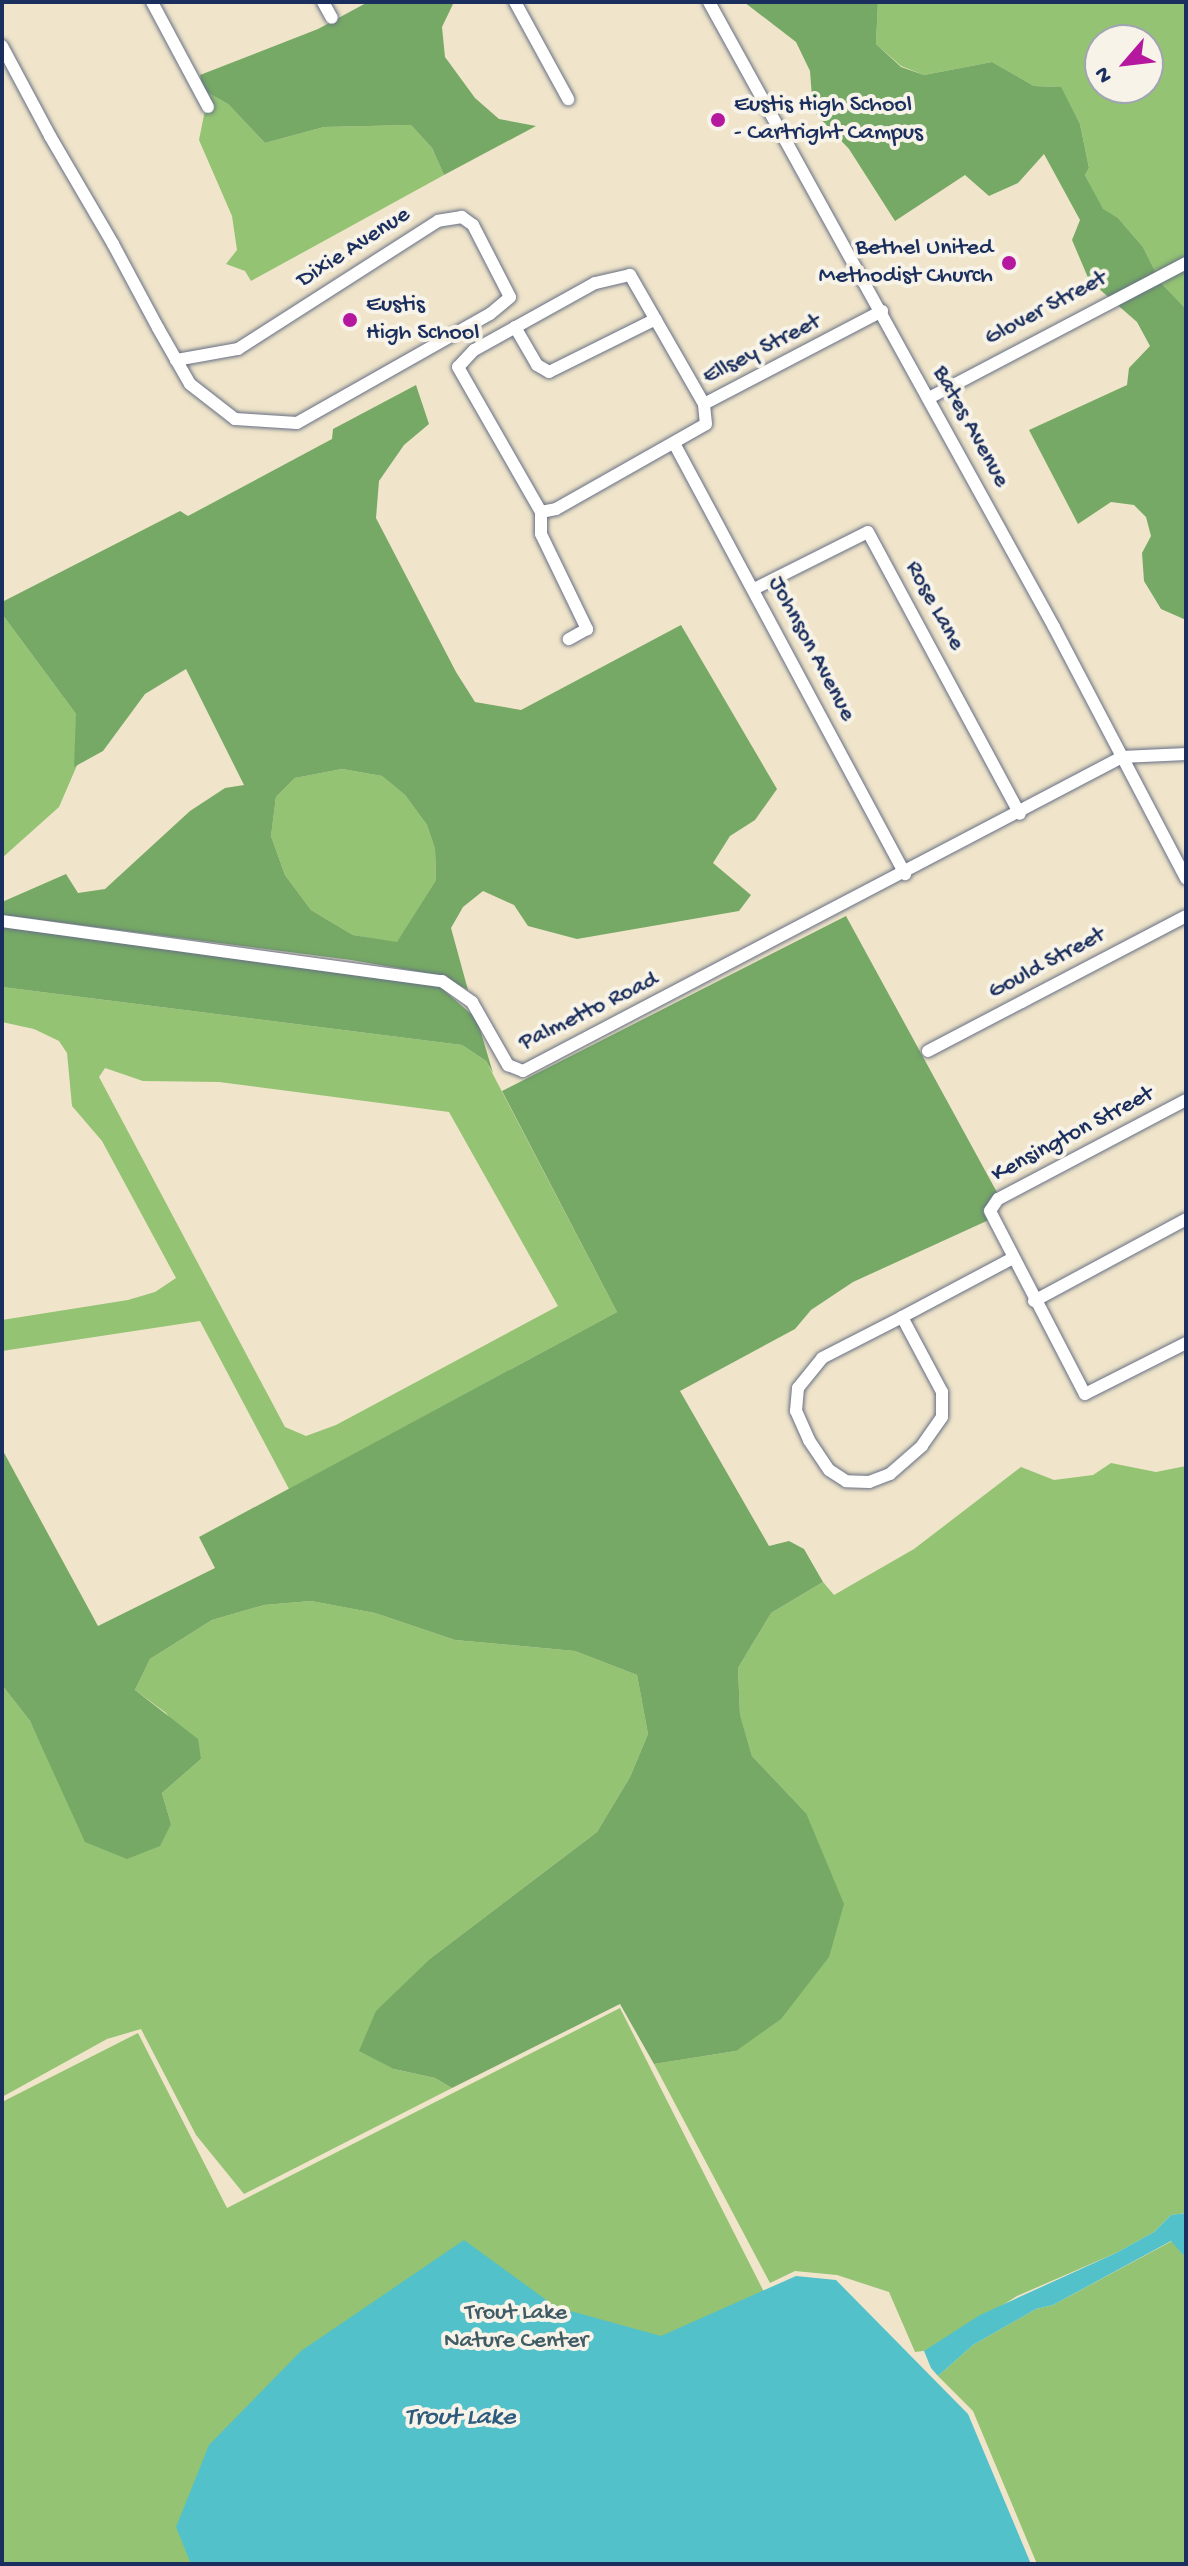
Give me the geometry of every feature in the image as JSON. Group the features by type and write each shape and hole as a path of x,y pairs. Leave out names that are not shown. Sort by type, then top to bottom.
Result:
{"street":[{"path":"152,2 208,107"},
{"path":"323,2 332,18"},
{"path":"515,2 568,99"},
{"name":"Bates Avenue","path":"709,2 882,311 1186,878"},
{"name":"Dixie Avenue","path":"2,46 176,360 190,384 235,419 297,423 490,314 510,297 473,225 462,217 438,221 238,349 176,360"},
{"name":"Glover Street","path":"929,398 1186,263"},
{"path":"541,512 556,509 675,445 706,424 704,404 630,275 595,283 515,327 462,359 459,373 541,512 541,534 587,629 569,639"},
{"name":"Ellsey Street","path":"704,404 882,311"},
{"path":"515,327 537,365 549,372 656,319"},
{"name":"Johnson Avenue","path":"675,445 905,874"},
{"name":"Rose Lane","path":"754,589 868,532 1020,814"},
{"name":"Palmetto Road","path":"2,921 442,981 472,1002 508,1065 523,1071 1020,814 1122,757 1186,754"},
{"name":"Gould Street","path":"928,1051 1186,916"},
{"name":"Kensington Street","path":"1186,1100 998,1199 990,1211 1011,1259 1085,1394 1186,1343"},
{"path":"1034,1301 1186,1219"},
{"path":"902,1317 942,1392 942,1417 922,1446 890,1474 869,1482 846,1481 829,1470 809,1440 796,1411 798,1388 822,1358 1011,1259"}],"green space":[{"path":"368,2 454,2 442,27 445,57 475,98 499,119 536,126 444,175 432,148 411,125 324,127 265,143 228,104 203,90 200,75 318,29"},
{"path":"744,2 878,2 876,44 901,67 924,75 992,62 1034,86 1061,87 1080,124 1089,168 1085,175 1103,209 1118,218 1143,247 1161,283 1186,309 1186,620 1161,609 1144,581 1142,553 1151,536 1146,517 1134,505 1111,502 1078,524 1029,430 1127,385 1129,368 1150,346 1137,322 1089,280 1072,240 1080,220 1044,154 1018,183 989,196 965,175 895,221 849,149 813,111 810,71 796,42"},
{"path":"878,2 1186,2 1186,309 1161,283 1143,247 1118,218 1103,210 1085,175 1089,168 1080,124 1060,87 1034,86 992,62 924,75 901,66 876,44"},
{"path":"203,90 228,104 265,143 324,127 411,125 432,148 444,175 251,281 245,271 226,264 237,250 232,216 199,140 206,105"},
{"path":"416,385 429,424 404,445 379,481 376,518 456,672 475,702 521,710 681,625 777,789 755,820 730,836 713,863 751,895 739,911 577,939 528,926 514,905 483,891 463,907 451,928 468,990 444,976 351,960 2,915 2,902 66,874 78,893 105,889 190,811 225,788 244,785 186,669 145,694 103,751 74,767 76,714 2,614 2,602 180,511 188,516 332,439 333,429","holes":["342,769 382,776 405,795 427,825 435,849 436,880 397,942 353,935 311,910 285,875 271,836 276,797 295,778"]},
{"path":"2,614 76,714 78,763 59,807 2,858"},
{"path":"342,769 382,776 405,795 427,825 435,849 436,880 397,943 353,935 311,910 285,875 271,836 276,797 295,778"},
{"path":"846,916 999,1196 991,1219 853,1282 811,1310 795,1329 680,1391 769,1546 789,1541 804,1549 823,1582 771,1613 738,1668 740,1715 752,1756 806,1813 844,1904 829,1957 781,2019 736,2051 654,2064 620,2004 452,2088 435,2078 394,2069 359,2051 376,2011 431,1958 597,1832 630,1777 648,1734 637,1675 575,1651 455,1640 375,1613 311,1601 264,1605 212,1620 150,1659 135,1690 198,1739 201,1759 162,1793 171,1824 160,1846 127,1859 85,1842 30,1721 2,1685 2,1449 98,1626 215,1568 199,1537 617,1312 502,1091"},
{"path":"2,927 440,987 477,1019 493,1073 486,1061 462,1045 2,987"},
{"path":"2,987 462,1045 486,1061 617,1312 289,1489 200,1321 2,1351 2,1320 128,1300 155,1292 176,1278 102,1141 72,1106 67,1053 59,1041 34,1029 2,1022","holes":["105,1068 143,1081 219,1082 449,1112 558,1306 336,1425 306,1436 285,1427 99,1077"]},
{"path":"1111,1463 1156,1472 1186,1466 1186,2213 1171,2215 1154,2232 1116,2253 1017,2296 931,2350 915,2352 889,2292 837,2275 795,2271 770,2283 654,2064 736,2051 806,1813 752,1756 740,1716 738,1668 771,1613 823,1582 834,1595 914,1549 1021,1467 1054,1480 1093,1475"},
{"path":"311,1601 375,1613 455,1640 575,1651 637,1675 648,1734 630,1777 597,1832 431,1958 394,2069 435,2078 452,2088 244,2194 196,2135 141,2029 107,2039 2,2097 2,1685 30,1721 56,1775 171,1824 162,1793 201,1759 166,1713 135,1690 150,1659 212,1620 264,1605"},
{"name":"Trout Lake Nature Center","path":"620,2008 902,2564 2,2564 2,2102 138,2033 227,2208"},
{"path":"1172,2241 1186,2258 1186,2564 1037,2564 973,2411 938,2376 973,2345 1036,2309 1053,2305"}],"water":[{"path":"1186,2213 1186,2258 1171,2241 1053,2305 1036,2309 973,2345 938,2376 931,2368 924,2351 980,2315 1116,2253 1154,2232 1171,2215"},
{"name":"Trout Lake","path":"464,2240 556,2307 661,2336 796,2276 836,2280 968,2414 1031,2564 191,2564 176,2527 209,2445 301,2351"}],"place":[{"name":"Eustis High School - Cartright Campus","path":"718,120"},
{"name":"Bethel United Methodist Church","path":"1009,263"},
{"name":"Eustis High School","path":"350,320"}]}
